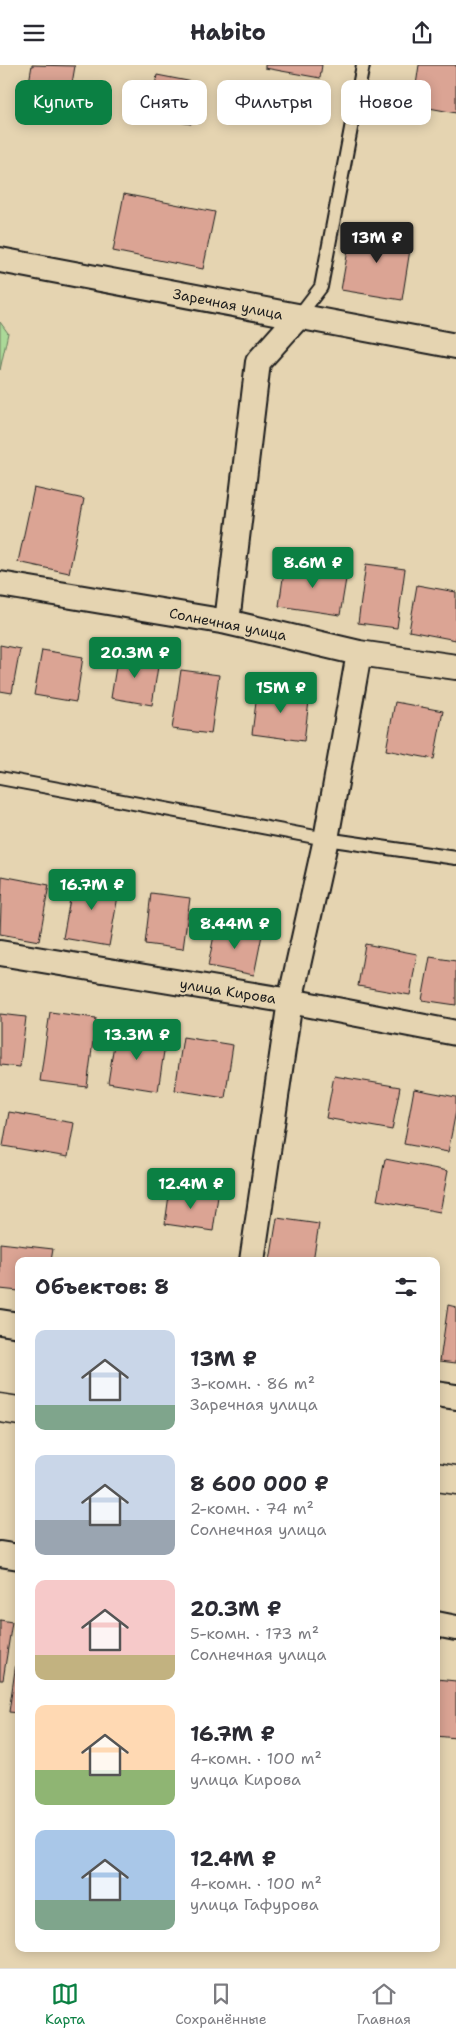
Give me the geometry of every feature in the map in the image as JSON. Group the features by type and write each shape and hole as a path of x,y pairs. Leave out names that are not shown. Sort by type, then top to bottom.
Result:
{"main road":[{"path":"0,1408 15,1410"},
{"path":"440,1478 456,1480"}],"street":[{"name":"Заречная улица","path":"0,260 456,346"},
{"path":"227,622 258,362 298,317"},
{"name":"Солнечная улица","path":"0,584 227,622 359,653 456,667"},
{"path":"253,1257 290,1001 326,839 359,653"},
{"name":"улица Кирова","path":"0,953 290,1001 456,1033"},
{"path":"0,1322 15,1324"},
{"path":"440,1395 456,1397"},
{"path":"0,1554 15,1556"},
{"path":"440,1626 456,1628"}],"lane":[{"path":"298,317 321,287 362,65"},
{"path":"0,778 326,839 456,858"}],"green space":[{"path":"0,322 8,333 0,370"}],"building":[{"path":"32,65 75,66 73,80 29,80"},
{"path":"265,65 322,65 320,78 265,68"},
{"path":"419,65 456,65 456,113 431,108 431,80 417,80"},
{"path":"157,75 183,80 156,80"},
{"path":"124,194 215,212 203,269 113,251"},
{"path":"352,227 412,237 402,300 341,290"},
{"path":"34,488 84,499 69,573 18,562"},
{"path":"285,564 347,573 340,615 279,606"},
{"path":"366,564 405,569 397,628 358,623"},
{"path":"417,585 456,592 456,640 409,631"},
{"path":"0,645 20,649 12,693 0,691"},
{"path":"42,650 83,657 76,702 34,695"},
{"path":"118,654 159,660 152,705 111,698"},
{"path":"181,670 219,675 211,734 172,729"},
{"path":"258,686 310,693 304,741 252,734"},
{"path":"395,702 443,711 434,759 386,750"},
{"path":"2,876 49,885 39,941 0,934"},
{"path":"74,877 120,885 109,946 63,938"},
{"path":"151,893 190,898 183,949 145,944"},
{"path":"216,925 262,935 254,975 208,966"},
{"path":"365,944 417,954 410,995 358,986"},
{"path":"430,957 456,961 456,1005 422,1000"},
{"path":"50,1012 96,1018 87,1087 40,1081"},
{"path":"0,1014 26,1017 20,1067 0,1065"},
{"path":"116,1031 166,1038 158,1091 108,1083"},
{"path":"183,1037 233,1045 225,1098 175,1090"},
{"path":"334,1076 400,1087 392,1130 326,1118"},
{"path":"414,1089 456,1097 456,1111 448,1152 404,1144"},
{"path":"9,1112 74,1123 68,1157 3,1146"},
{"path":"385,1159 448,1171 440,1212 377,1200"},
{"path":"170,1188 218,1196 213,1231 165,1224"},
{"path":"277,1218 319,1224 314,1257 271,1257"},
{"path":"0,1243 53,1249 52,1257 15,1257 15,1291 0,1289"},
{"path":"448,1305 456,1307 456,1363 440,1361"},
{"path":"0,1620 12,1622 3,1680 0,1680"},
{"path":"15,1670 15,1713 9,1712"},
{"path":"440,1679 456,1681 456,1738 440,1736"}]}
